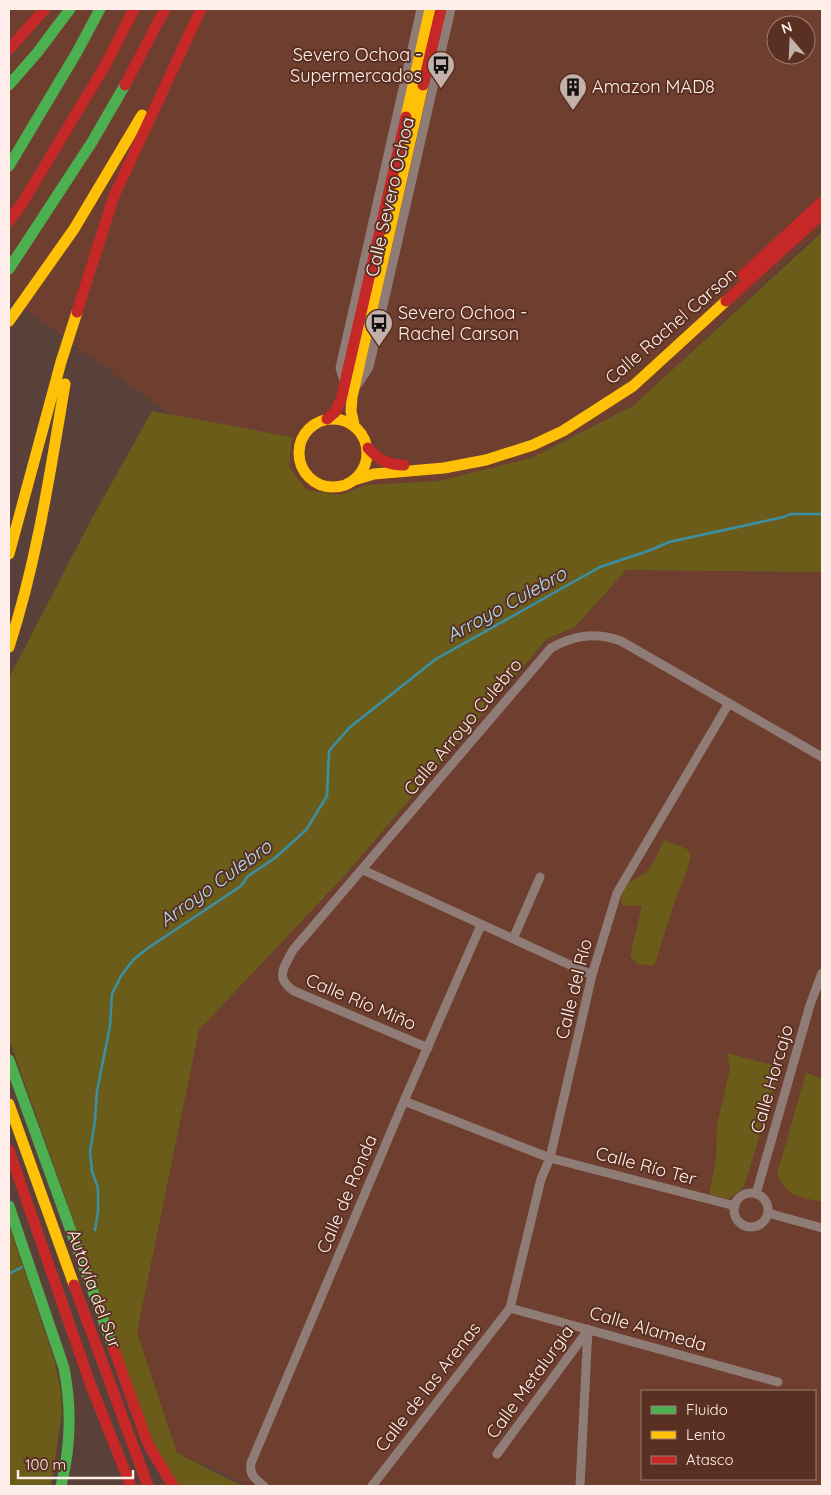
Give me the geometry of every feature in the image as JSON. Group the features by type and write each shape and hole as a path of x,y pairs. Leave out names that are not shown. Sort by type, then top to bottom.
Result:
{"main road":[{"path":"9,49 45,9"},
{"path":"9,85 37,53 70,9"},
{"path":"9,166 77,52 100,9"},
{"path":"9,221 23,202 105,66 134,9"},
{"path":"9,268 92,142 130,77 165,9"},
{"path":"9,554 61,362 114,196 201,9"},
{"name":"Calle Severo Ochoa","path":"354,425 349,387 430,9"},
{"name":"Calle Severo Ochoa","path":"327,419 335,412 349,387 441,9"},
{"path":"9,321 74,229 178,56"},
{"name":"Calle Rachel Carson","path":"368,448 378,459 391,466 439,462 479,454 519,442 555,426 600,401 629,378 822,202"},
{"name":"Calle Rachel Carson","path":"354,480 374,474 444,468 486,460 533,445 563,431 633,386 822,214"},
{"path":"9,647 28,587 40,536 83,293"},
{"path":"327,419 341,419 354,425 362,434 368,448 367,461 359,476 339,488 328,488 316,483 307,476 300,465 301,439 312,426 327,419"},
{"path":"9,1060 148,1444 173,1486"},
{"name":"Autovía del Sur","path":"9,1104 97,1351 148,1486"},
{"name":"Autovía del Sur","path":"9,1150 90,1383 130,1486"},
{"path":"9,1173 42,1263 58,1287"},
{"path":"9,1206 64,1368 68,1387 72,1414 71,1433 61,1486"},
{"path":"87,1272 113,1372 136,1435 140,1465"}],"street":[{"name":"Calle Severo Ochoa","path":"421,9 340,368 349,387 369,367 451,9"},
{"name":"Calle Arroyo Culebro","path":"283,982 283,969 294,950 551,648 566,640 582,636 611,638 729,702"},
{"path":"729,702 822,757"},
{"name":"Calle del Río","path":"510,1308 541,1179 550,1158 592,975 617,893 729,702"},
{"path":"363,870 592,975"},
{"path":"513,939 540,877"},
{"name":"Calle de Ronda","path":"264,1486 252,1477 250,1470 256,1451 404,1101 482,925"},
{"name":"Calle Horcajo","path":"756,1194 810,1005 822,974"},
{"name":"Calle Río Miño","path":"283,982 294,991 428,1048"},
{"name":"Calle Río Ter","path":"404,1101 550,1158 735,1206"},
{"path":"756,1194 764,1199 768,1213 763,1222 758,1225 748,1226 739,1221 734,1212 735,1206 740,1197 756,1194"},
{"path":"768,1213 822,1228"},
{"name":"Calle Alameda","path":"510,1308 778,1382"},
{"name":"Calle de las Arenas","path":"372,1486 510,1308"},
{"path":"580,1486 588,1330"},
{"name":"Calle Metalurgia","path":"497,1454 588,1330"}],"shaded area":[{"path":"9,9 822,9 822,229 633,406 534,458 439,481 366,485 341,496 306,490 289,466 292,437 171,415 9,297"},
{"path":"822,232 822,572 626,570 575,627 547,639 346,874 199,1030 137,1332 177,1453 243,1486 180,1486 161,1462 128,1375 9,1039 9,678 90,522 152,411 292,437 289,466 306,490 341,495 366,485 439,481 531,458 633,406"},
{"path":"626,570 822,572 822,1486 248,1486 177,1453 137,1332 199,1030 346,874 548,639 575,627"},
{"path":"664,840 687,849 691,855 654,966 637,964 630,956 642,906 622,905 621,886 638,878 649,869"},
{"path":"727,1053 780,1067 744,1187 729,1199 709,1194 716,1160 717,1125 730,1069"},
{"path":"806,1073 822,1078 822,1202 800,1197 790,1192 785,1188 777,1174"},
{"path":"9,1225 54,1359 61,1392 62,1412 51,1486 9,1486"}],"waterway":[{"name":"Arroyo Culebro","path":"95,1230 98,1211 98,1188 92,1171 90,1152 97,1091 110,1026 112,994 121,976 133,960 148,948 241,886 248,876 275,858 306,830 327,796 329,751 349,728 436,659 600,567 669,542 784,517 790,514 822,514"},
{"name":"Arroyo Culebro","path":"9,1274 22,1267"}],"traffic: fast":[{"path":"9,85 37,53 70,9"},
{"path":"9,166 77,52 100,9"},
{"path":"9,269 92,142 125,85"},
{"path":"9,1060 113,1347"},
{"path":"9,1206 64,1368 67,1383 69,1427 67,1456 61,1486"}],"traffic: slow":[{"path":"406,117 430,9"},
{"path":"354,425 351,411 352,397 423,85"},
{"path":"9,321 74,229 142,115"},
{"path":"354,480 374,474 444,468 486,460 533,445 563,431 633,386 726,301"},
{"path":"9,554 61,362 77,312"},
{"path":"9,647 35,549 65,384"},
{"path":"326,419 340,419 352,424 362,434 367,446 367,453 367,460 362,472 352,482 340,487 326,487 314,482 304,472 299,460 299,446 304,434 314,424 326,419"},
{"path":"9,1104 74,1285"}],"traffic: jam":[{"path":"9,49 45,9"},
{"path":"9,221 23,202 105,66 134,9"},
{"path":"125,85 165,9"},
{"path":"77,312 114,196 201,9"},
{"path":"423,85 441,9"},
{"path":"327,419 335,412 341,400 406,117"},
{"path":"743,275 822,202"},
{"path":"726,301 822,214"},
{"path":"368,448 384,461 404,465"},
{"path":"9,1150 90,1383 131,1486"},
{"path":"74,1285 148,1486"},
{"path":"113,1347 148,1444 173,1486"}],"place":[{"name":"Severo Ochoa - Supermercados","path":"441,89"},
{"name":"Amazon MAD8","path":"573,111"},
{"name":"Severo Ochoa - Rachel Carson","path":"379,347"}]}
